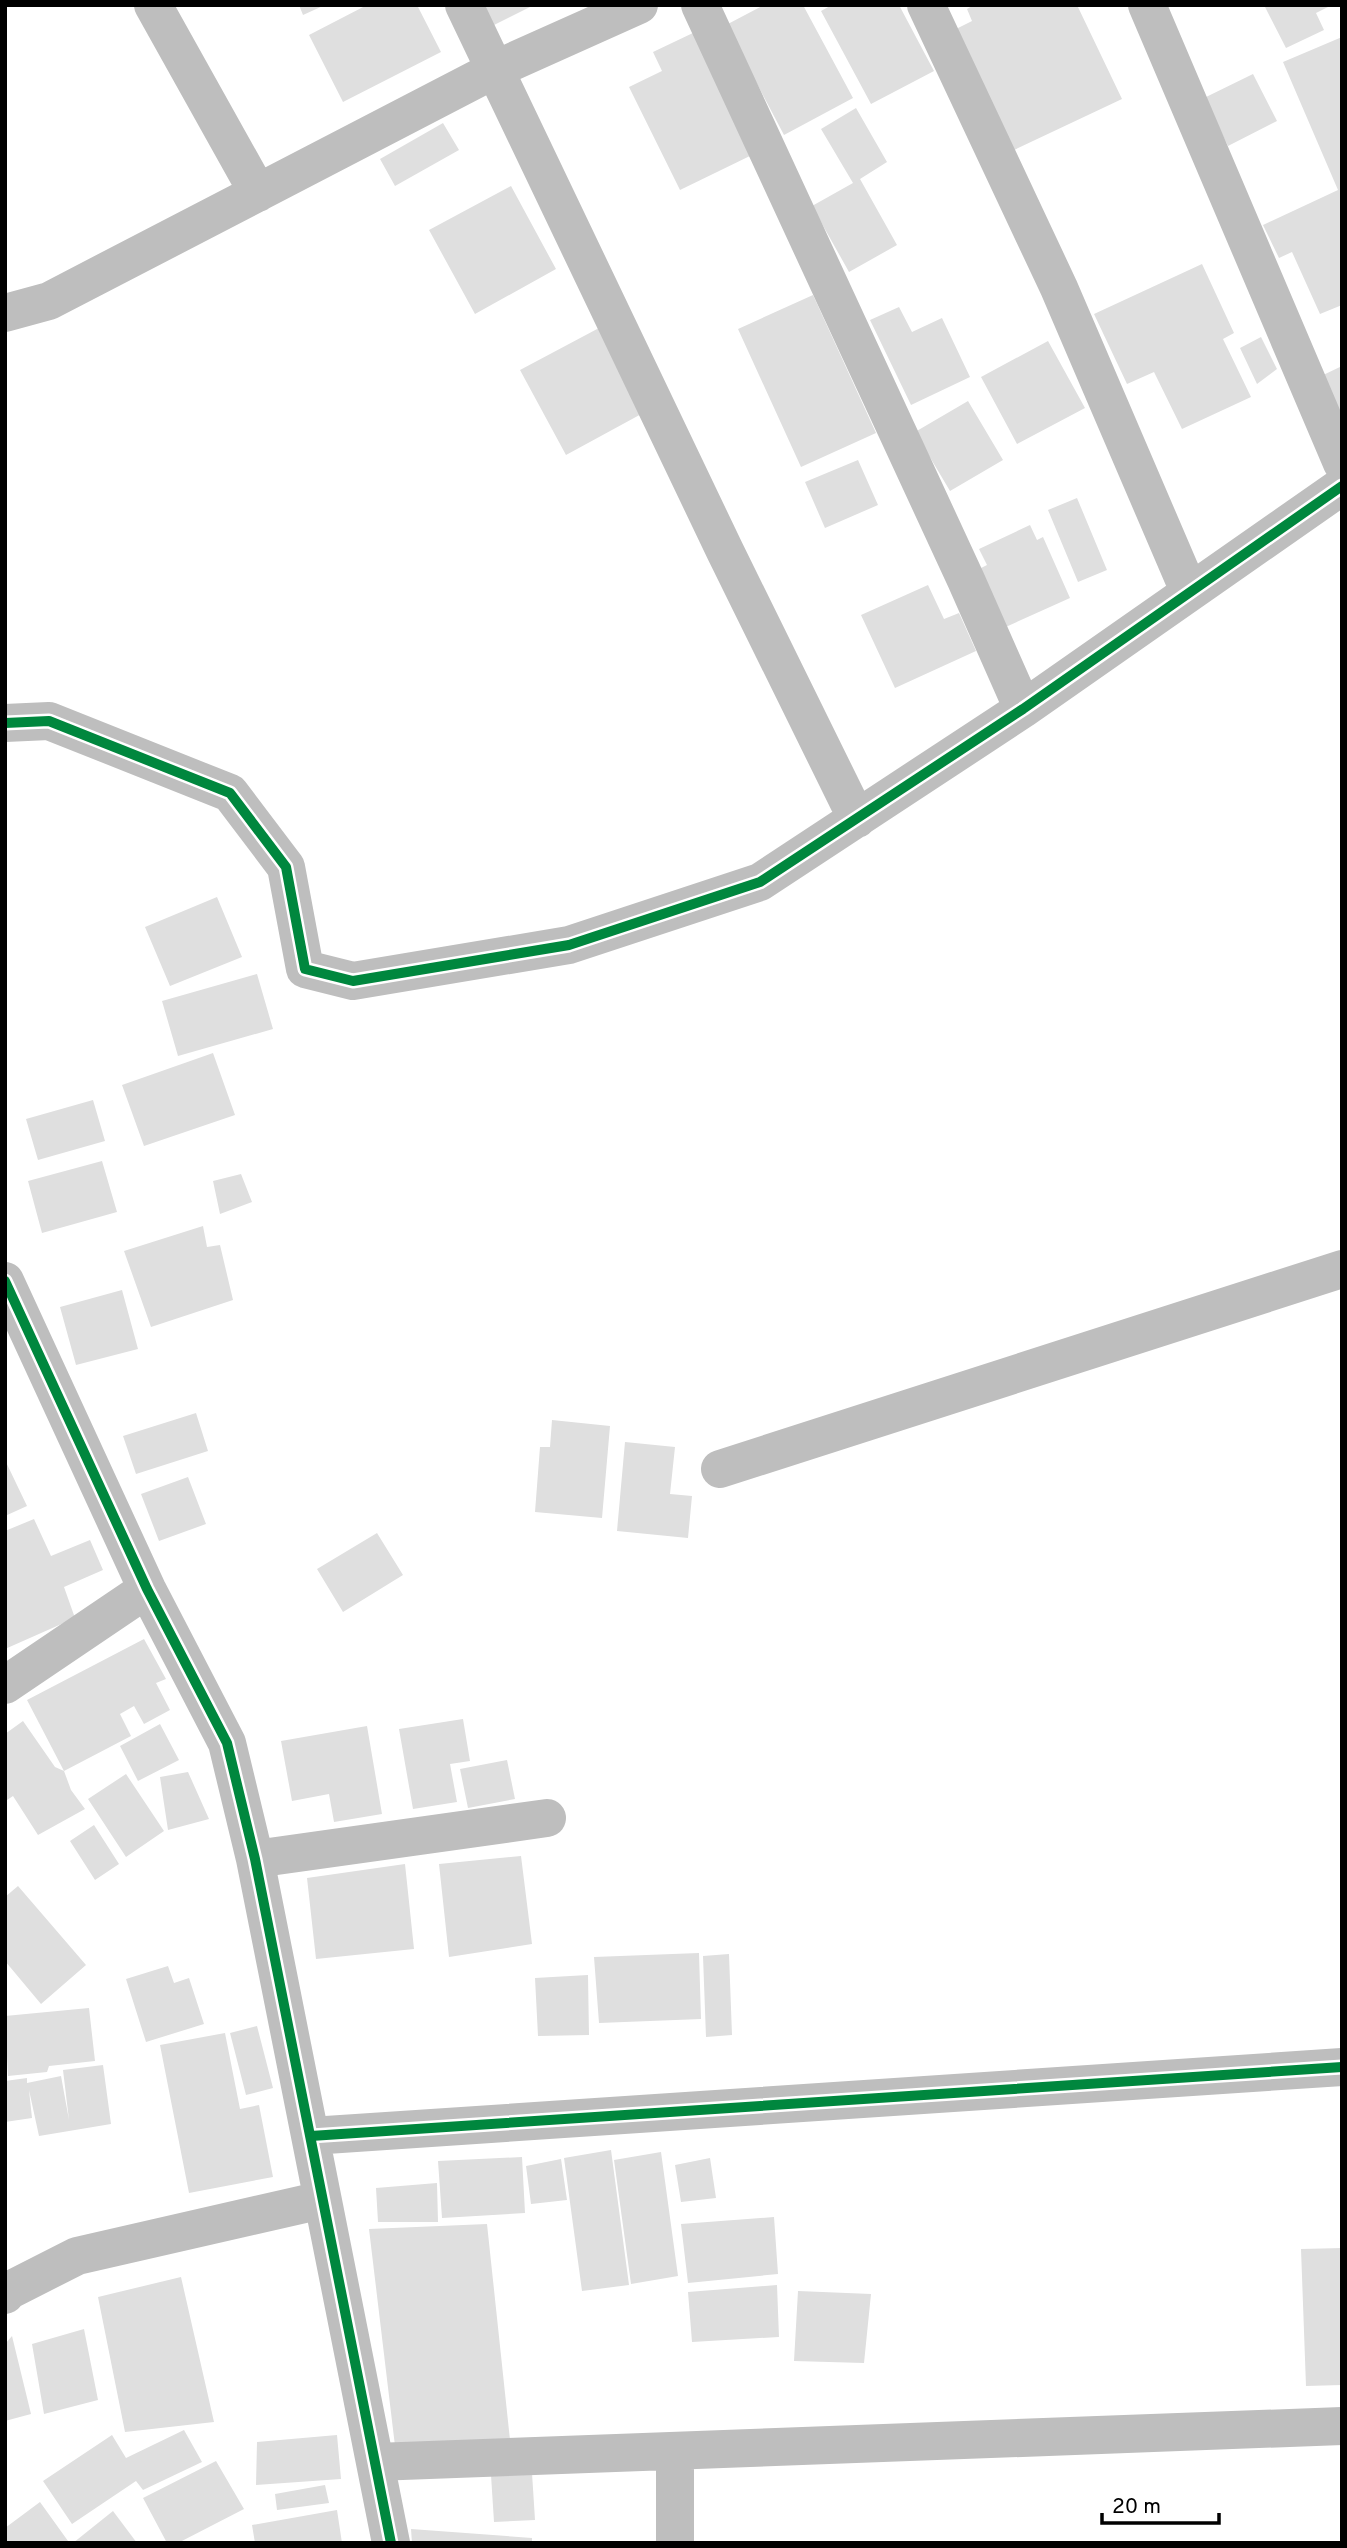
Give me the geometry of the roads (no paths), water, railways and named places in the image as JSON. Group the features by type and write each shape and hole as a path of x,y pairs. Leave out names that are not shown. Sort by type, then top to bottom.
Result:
{"street":[{"path":"153,5 258,193"},
{"path":"464,5 857,819"},
{"path":"5,313 49,301 496,69 639,5"},
{"path":"700,5 1023,709"},
{"path":"926,5 1059,288 1189,591"},
{"path":"1147,5 1342,463"},
{"path":"5,723 49,721 230,793 286,867 305,969 354,981 569,945 760,882 1023,709 1342,486"},
{"path":"720,1469 1342,1269"},
{"path":"5,1282 146,1589 227,1743 255,1859 391,2543"},
{"path":"5,1685 146,1589"},
{"path":"255,1859 547,1818"},
{"path":"311,2136 1342,2067"},
{"path":"5,2295 77,2256 322,2200"},
{"path":"375,2462 1342,2426"},
{"path":"675,2451 675,2543"}]}
